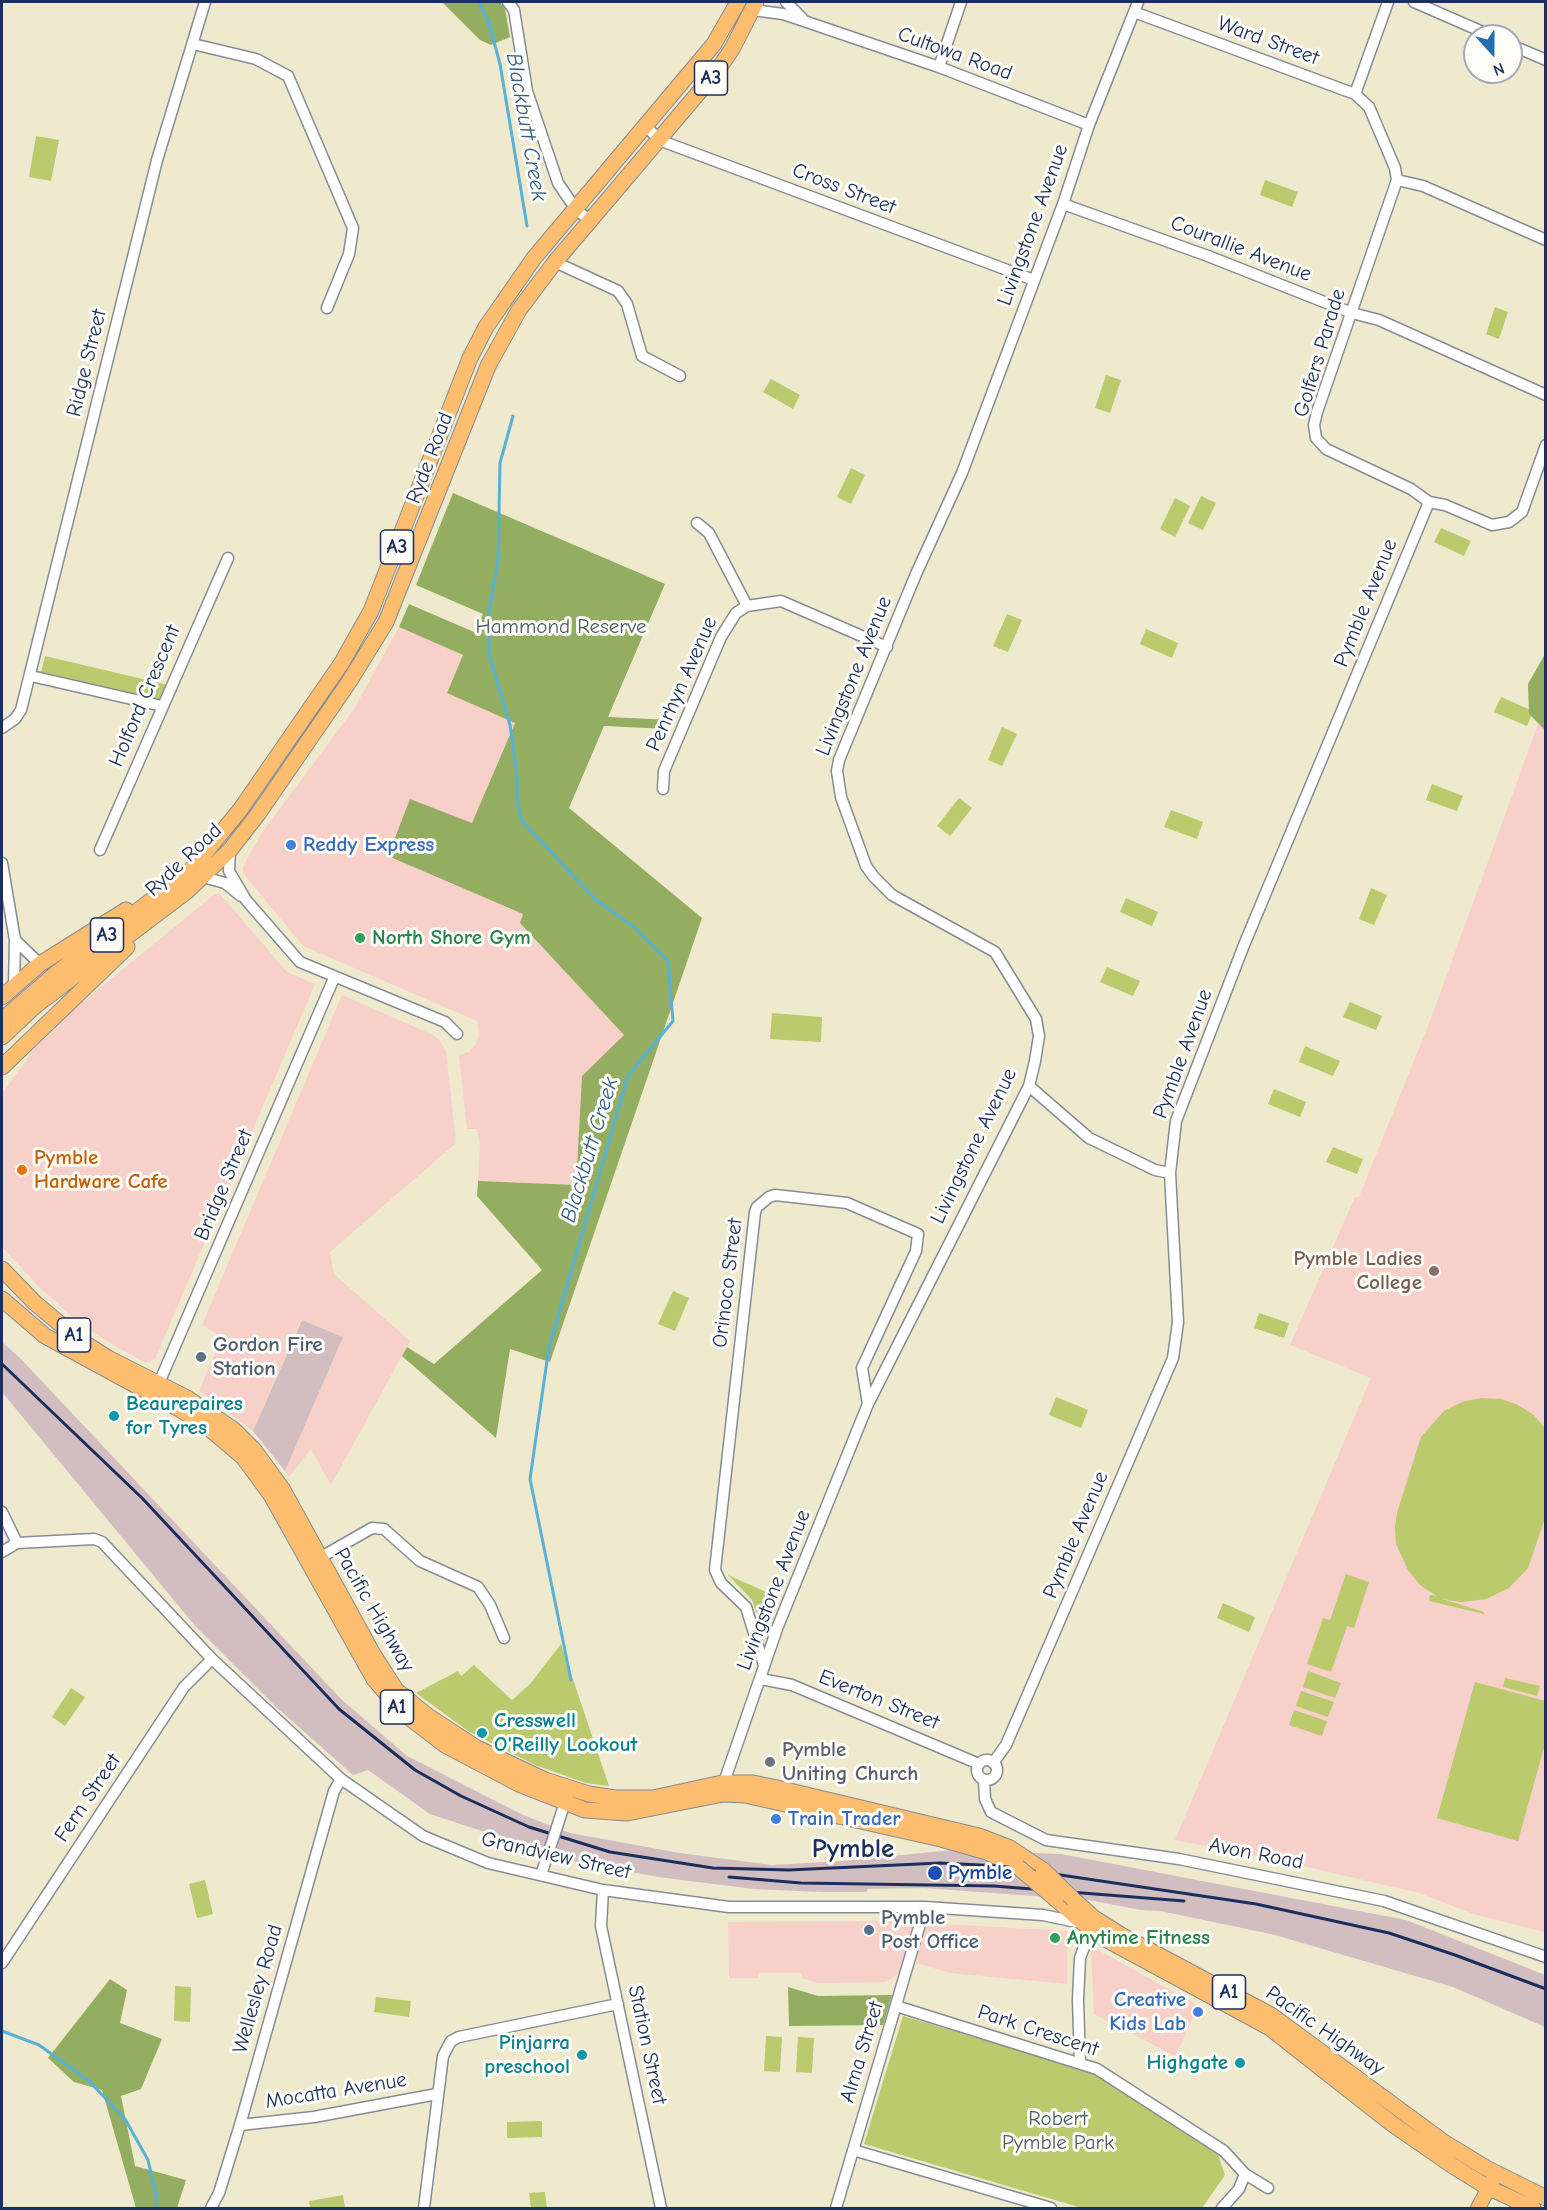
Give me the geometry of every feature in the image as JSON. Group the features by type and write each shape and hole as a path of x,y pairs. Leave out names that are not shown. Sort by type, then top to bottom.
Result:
{"highway":[{"name":"Ryde Road","path":"2,1037 35,1006 186,892 216,843 353,645 371,610 470,358 486,327 511,288 575,208 714,44 738,2"},
{"name":"Ryde Road","path":"2,1020 54,975 230,850 349,682 386,622 488,366 519,310 555,262 717,71 754,6"},
{"path":"2,997 40,964 197,874"},
{"path":"2,1067 42,1025 186,892"},
{"name":"Pacific Highway","path":"2,1269 35,1303 78,1339 108,1358 208,1411 254,1450 283,1490 314,1561 374,1679 402,1712 445,1744 519,1784 565,1804 595,1812 627,1813 753,1783 963,1831 1010,1848 1043,1870 1094,1918 1121,1935 1272,2015 1429,2132 1497,2174 1545,2198"},
{"name":"Pacific Highway","path":"2,1299 45,1336 173,1405 204,1424 243,1457 271,1495 382,1669 410,1703 477,1748 545,1780 569,1788 633,1799 722,1789 941,1839 987,1852 1018,1867 1096,1934 1270,2028 1406,2134 1487,2187 1533,2208"}],"main road":[{"path":"1478,2208 1487,2187 1497,2174"}],"street":[{"name":"Ridge Street","path":"2,728 15,719 21,710 31,676 157,160 205,2"},
{"path":"508,2 514,10 531,102 558,183 575,208 590,221"},
{"name":"Cultowa Road","path":"786,2 807,22"},
{"path":"939,67 962,2"},
{"path":"1388,2 1355,94 1369,107 1395,168 1397,180 1423,186 1545,240"},
{"path":"1414,2 1464,24"},
{"name":"Cultowa Road","path":"754,6 939,67 1089,125"},
{"name":"Ward Street","path":"1136,7 1355,94"},
{"name":"Livingstone Avenue","path":"722,1789 764,1665 868,1404 1029,1086 1037,1048 1038,1026 1033,1012 1005,966 988,946 883,887 866,866 841,797 837,771 839,760 962,473 1063,204 1089,125 1136,7"},
{"path":"193,44 256,59 288,76 353,228 350,254 327,308"},
{"path":"1523,50 1545,60"},
{"name":"Cross Street","path":"645,126 659,140 1034,280"},
{"name":"Golfers Parade","path":"1397,180 1317,412 1314,425 1316,438 1326,449 1411,489 1429,502 1445,505 1492,525 1509,522 1522,512 1545,446"},
{"name":"Courallie Avenue","path":"1063,204 1208,256 1352,313 1379,320 1540,394"},
{"path":"555,262 618,291 627,304 642,356 680,376"},
{"name":"Pymble Avenue","path":"984,1780 994,1776 996,1771 993,1763 1006,1744 1173,1358 1178,1322 1170,1173 1176,1121 1244,945 1429,502"},
{"path":"697,523 709,533 747,606"},
{"name":"Holford Crescent","path":"100,850 228,558"},
{"name":"Penrhyn Avenue","path":"663,789 664,771 721,638 736,614 747,606 781,601 887,647"},
{"path":"31,676 162,706"},
{"path":"230,850 229,871 246,900"},
{"path":"2,869 15,940 14,986"},
{"path":"197,874 225,883 246,900 300,962 445,1022 458,1034"},
{"path":"15,940 40,964"},
{"name":"Bridge Street","path":"159,1383 334,978"},
{"path":"1029,1086 1089,1138 1155,1170 1170,1173"},
{"name":"Orinoco Street","path":"764,1665 746,1607 721,1583 715,1570 755,1212 763,1200 768,1197 775,1195 847,1203 918,1234 916,1251 862,1368 868,1404"},
{"path":"159,1383 173,1405"},
{"path":"2,1512 17,1543"},
{"path":"314,1561 372,1528 384,1529 420,1561 478,1587 490,1605 504,1638"},
{"name":"Grandview Street","path":"2,1552 17,1543 94,1539 102,1542 212,1659 341,1779 423,1836 488,1863 603,1890 729,1907 925,1907 1043,1915 1083,1923"},
{"name":"Fern Street","path":"2,1963 184,1687 212,1659"},
{"name":"Everton Street","path":"761,1679 792,1685 979,1764"},
{"path":"984,1780 977,1773 979,1764 984,1761 993,1763"},
{"name":"Wellesley Road","path":"211,2208 219,2193 240,2125 334,1791 341,1779"},
{"name":"Avon Road","path":"984,1780 985,1799 991,1812 1046,1840 1179,1858 1384,1902 1545,1957"},
{"path":"541,1875 569,1788"},
{"name":"Station Street","path":"603,1890 601,1926 661,2208"},
{"path":"1043,1915 1052,1909 1056,1899"},
{"name":"Alma Street","path":"836,2208 925,1907"},
{"path":"1080,2062 1078,2000 1080,1958 1084,1947 1096,1934"},
{"path":"424,2208 443,2056 452,2041 459,2037 618,2004"},
{"name":"Park Crescent","path":"896,2006 1080,2062 1096,2069 1224,2151 1245,2174 1268,2188"},
{"name":"Mocatta Avenue","path":"240,2125 314,2116 437,2094"},
{"path":"853,2150 1051,2208"},
{"path":"1222,2208 1239,2188 1245,2174"}],"shaded area":[{"path":"399,627 463,655 447,693 515,722 472,824 524,914 520,923 624,1035 582,1076 576,1185 478,1181 480,1147 477,1129 467,1129 459,1055 469,1052 476,1044 479,1035 477,1021 303,946 243,873 243,867 261,834 354,709"},
{"name":"Pymble Ladies College","path":"1545,705 1545,1932 1474,1914 1419,1893 1269,1858 1175,1840 1371,1378 1290,1345 1355,1197 1359,1197 1430,1021"},
{"path":"215,894 220,894 287,972 315,984 155,1359 145,1363 100,1337 72,1316 41,1289 2,1247 2,1094 35,1048 79,1005"},
{"path":"342,995 433,1035 439,1040 446,1051 456,1143 330,1252 334,1274 410,1341 331,1485 311,1449 289,1477 285,1471 343,1337 301,1320 253,1431 199,1391 222,1337 202,1325"},
{"path":"302,1320 343,1337 285,1471 253,1431"},
{"path":"2,1342 20,1358 341,1699 407,1756 523,1815 570,1833 680,1853 771,1865 843,1861 952,1850 1061,1854 1406,1920 1545,1975 1545,2027 1453,1987 1275,1935 1161,1911 1141,1910 1089,1900 924,1888 821,1892 754,1889 658,1877 573,1861 430,1814 368,1770 353,1775 275,1706 196,1627 2,1392"},
{"path":"914,1921 899,1973 886,1982 818,1983 802,1978 802,1973 759,1973 758,1978 729,1978 728,1922"},
{"path":"925,1923 1067,1931 1067,1984 950,1973 917,1963"},
{"path":"1091,1946 1199,2006 1175,2056 1094,2014"}],"green space":[{"path":"442,2 500,2 505,9 510,37 491,45 480,40"},
{"path":"36,136 59,140 51,181 29,177"},
{"path":"1265,180 1298,192 1292,207 1260,195"},
{"path":"1495,307 1508,312 1499,339 1486,334"},
{"path":"1106,375 1121,380 1110,413 1095,408"},
{"path":"771,379 800,395 793,409 763,392"},
{"path":"851,468 865,475 851,504 837,497"},
{"name":"Hammond Reserve","path":"453,493 665,584 608,717 672,720 668,729 604,726 569,808 702,918 550,1362 510,1349 496,1438 402,1356 407,1347 434,1364 542,1270 477,1196 478,1181 576,1185 582,1076 624,1035 520,923 523,914 388,856 410,799 472,823 515,723 447,693 463,655 399,627 409,604 474,632 483,614 416,585"},
{"path":"1201,496 1216,503 1203,530 1188,523"},
{"path":"1175,498 1190,506 1175,537 1160,529"},
{"path":"1441,528 1471,541 1464,556 1434,542"},
{"path":"1007,614 1022,620 1008,652 993,646"},
{"path":"1146,629 1178,643 1172,658 1140,644"},
{"path":"1545,654 1546,730 1529,714 1528,684"},
{"path":"45,656 168,685 163,700 41,672"},
{"path":"1501,697 1533,711 1527,726 1494,712"},
{"path":"1002,727 1017,734 1002,766 988,760"},
{"path":"1432,784 1463,796 1457,811 1426,800"},
{"path":"959,798 972,808 950,836 937,826"},
{"path":"1171,810 1203,822 1197,839 1164,827"},
{"path":"1371,888 1387,895 1374,925 1359,919"},
{"path":"1126,898 1158,912 1152,926 1120,912"},
{"path":"1107,967 1140,981 1133,996 1100,982"},
{"path":"1350,1002 1382,1016 1376,1030 1343,1017"},
{"path":"772,1013 822,1017 821,1042 770,1039"},
{"path":"1305,1046 1340,1061 1333,1076 1299,1062"},
{"path":"1274,1089 1306,1102 1300,1117 1268,1104"},
{"path":"1333,1147 1363,1159 1357,1174 1326,1162"},
{"path":"673,1291 689,1298 675,1331 658,1324"},
{"path":"1259,1313 1289,1323 1284,1338 1254,1328"},
{"path":"1056,1397 1088,1410 1081,1428 1049,1415"},
{"path":"1481,1398 1502,1399 1518,1405 1534,1415 1546,1430 1545,1518 1528,1568 1509,1588 1486,1599 1461,1602 1442,1599 1484,1612 1484,1614 1429,1601 1430,1595 1437,1596 1420,1585 1408,1570 1396,1544 1395,1527 1397,1513 1421,1437 1444,1411 1462,1402"},
{"path":"1346,1574 1369,1582 1354,1628 1347,1626 1331,1672 1307,1664 1323,1618 1330,1620"},
{"path":"728,1575 773,1595 764,1634 752,1600"},
{"path":"1223,1603 1255,1617 1249,1632 1217,1618"},
{"path":"561,1644 609,1786 586,1783 535,1765 468,1731 416,1693 458,1671 461,1676 474,1665 512,1700 530,1684"},
{"path":"1308,1671 1341,1683 1335,1698 1303,1687"},
{"path":"1505,1678 1540,1686 1537,1696 1503,1687"},
{"path":"1475,1682 1545,1701 1545,1744 1518,1841 1437,1818"},
{"path":"71,1688 85,1697 65,1726 52,1717"},
{"path":"1301,1691 1334,1702 1328,1717 1296,1706"},
{"path":"1294,1710 1327,1721 1322,1736 1289,1725"},
{"path":"205,1880 213,1914 197,1918 189,1884"},
{"path":"110,1979 127,1990 120,2023 162,2039 141,2089 121,2096 135,2166 186,2180 177,2208 136,2208 102,2090 74,2082 48,2058"},
{"path":"175,1986 191,1987 190,2022 174,2021"},
{"path":"788,1987 818,1996 892,1995 883,2025 789,2026"},
{"path":"376,1997 411,2001 409,2017 374,2012"},
{"name":"Robert Pymble Park","path":"903,2016 1093,2072 1218,2154 1225,2175 1202,2208 1082,2208 864,2144"},
{"path":"766,2036 782,2037 780,2072 764,2071"},
{"path":"798,2037 814,2038 812,2073 796,2072"},
{"path":"542,2121 542,2137 507,2138 507,2122"},
{"path":"545,2192 547,2208 531,2208 529,2193"},
{"path":"343,2195 345,2208 310,2208 309,2201"}],"waterway":[{"name":"Blackbutt Creek","path":"479,2 489,23 500,64 527,226"},
{"name":"Blackbutt Creek","path":"513,416 500,463 498,560 489,611 489,654 510,725 517,776 517,801 522,821 596,900 634,927 668,961 673,1021 628,1076 549,1347 530,1479 571,1680"},
{"path":"2,2031 39,2045 89,2081 125,2119 148,2160 157,2199 156,2208"}],"railway":[{"path":"2,1364 142,1498 339,1709 415,1770 461,1796 529,1827 610,1852 713,1868 789,1870 940,1863 1000,1866 1256,1904 1389,1933 1546,1989"},
{"path":"729,1877 801,1883 994,1886 1184,1901"}],"place":[{"name":"Reddy Express","path":"291,845"},
{"name":"North Shore Gym","path":"360,938"},
{"name":"Pymble Hardware Cafe","path":"22,1170"},
{"name":"Pymble Ladies College","path":"1434,1271"},
{"name":"Gordon Fire Station","path":"201,1357"},
{"name":"Beaurepaires for Tyres","path":"114,1416"},
{"name":"Cresswell O'Reilly Lookout","path":"482,1733"},
{"name":"Pymble Uniting Church","path":"770,1762"},
{"name":"Train Trader","path":"776,1819"},
{"name":"Pymble","path":"935,1873"},
{"name":"Pymble Post Office","path":"869,1930"},
{"name":"Anytime Fitness","path":"1055,1938"},
{"name":"Creative Kids Lab","path":"1198,2012"},
{"name":"Pinjarra preschool","path":"582,2055"},
{"name":"Highgate","path":"1240,2063"}],"district":[{"name":"Pymble","path":"853,1849"}]}
